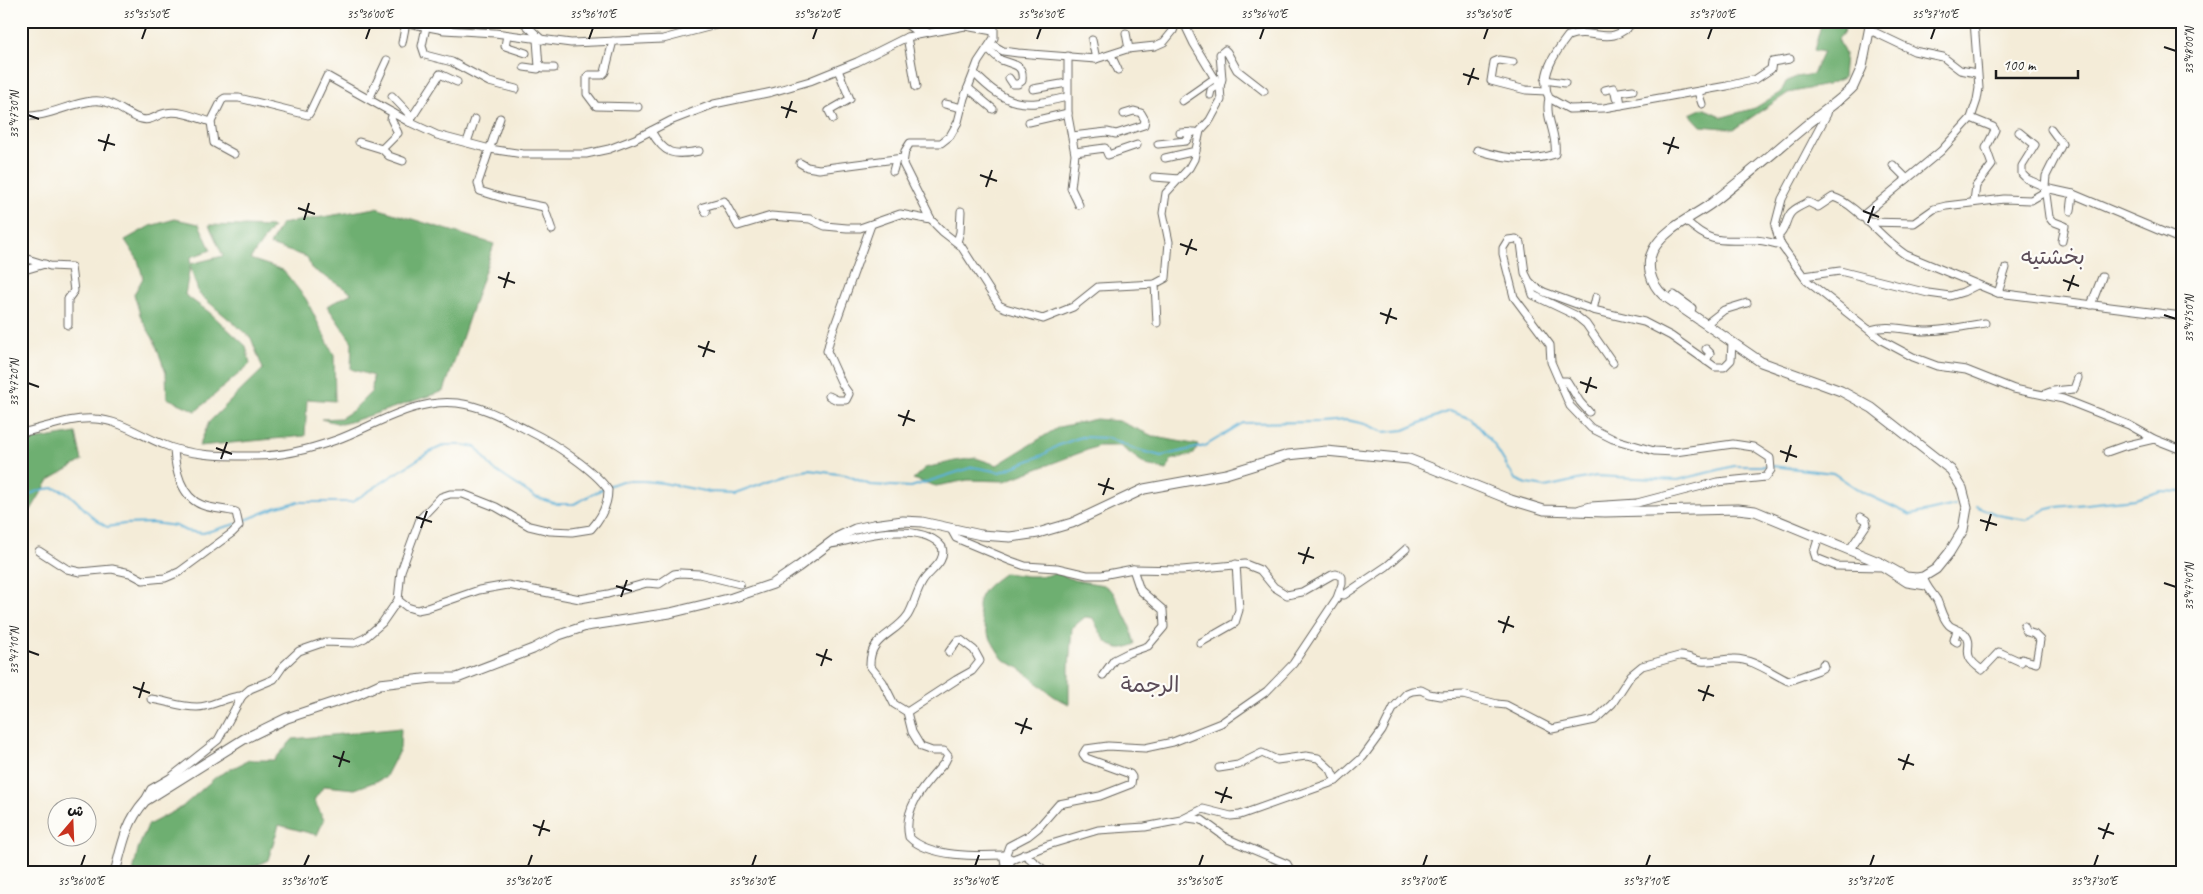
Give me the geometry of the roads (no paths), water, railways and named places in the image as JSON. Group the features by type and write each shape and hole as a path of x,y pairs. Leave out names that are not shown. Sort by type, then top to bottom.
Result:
{"main road":[{"path":"115,873 125,832 136,812 145,801 244,739 312,709 356,695 380,684 432,678 456,678 533,649 560,635 586,626 608,621 670,613 732,598 773,584 838,537 855,529 903,521 922,522 995,537 1038,533 1072,523 1144,489 1226,474 1288,455 1326,451 1409,459 1526,505 1544,510 1573,512 1738,509 1764,513 1850,549 1906,577 1924,582 1942,562 1963,530 1966,516 1966,500 1952,470 1860,400 1841,391 1761,362 1732,343 1658,291 1655,287 1650,267 1654,248 1674,228 1713,202 1846,94 1858,78 1871,25"}],"street":[{"path":"397,21 426,27 572,42 663,39 731,21"},
{"path":"522,21 540,40 540,64 538,69 524,67"},
{"path":"902,21 923,34"},
{"path":"893,171 910,143 935,144 946,139 956,127 978,62 990,47 994,21"},
{"path":"990,47 1052,58 1068,56 1096,58 1129,49 1155,46 1164,42 1173,31 1177,21"},
{"path":"1158,144 1186,141 1210,120 1221,100 1219,86 1194,44 1183,21"},
{"path":"1634,21 1614,36 1580,34 1568,36 1549,67 1545,80 1549,98 1569,109 1619,105 1698,92 1710,87 1756,79 1771,69 1772,62 1790,59"},
{"path":"1864,220 1906,180 1952,141 1971,118 1978,95 1974,21"},
{"path":"402,43 406,23"},
{"path":"915,24 932,23"},
{"path":"915,24 923,34"},
{"path":"1871,25 1914,51 1943,57 1960,70 1976,73"},
{"path":"234,154 214,143 211,122 222,100 225,98 239,98 308,115 327,76 437,135 490,149 523,154 586,154 609,149 670,121 714,104 782,89 838,70 907,37 964,26 993,32"},
{"path":"426,27 422,46 425,55 452,62 489,82 516,89"},
{"path":"1126,33 1129,49"},
{"path":"507,35 505,46 526,53"},
{"path":"907,37 916,87"},
{"path":"1092,40 1096,58"},
{"path":"613,41 604,72 587,77 587,94 596,106 638,107"},
{"path":"990,47 1000,59 1019,66 1022,70 1022,81 1018,84 1013,84 1009,78"},
{"path":"1210,96 1211,90 1219,86 1222,79 1220,54 1224,50 1237,70 1264,91"},
{"path":"1111,54 1118,70"},
{"path":"1068,56 1068,113 1075,152 1071,188 1079,205"},
{"path":"369,99 387,60"},
{"path":"1513,62 1499,60 1494,62 1491,82 1526,90 1546,91"},
{"path":"540,64 543,68 554,68"},
{"path":"832,119 829,111 850,99 838,70"},
{"path":"410,120 440,74 457,82"},
{"path":"974,74 986,86 1002,97 1016,103 1034,103 1067,97"},
{"path":"1182,101 1215,78"},
{"path":"1545,80 1565,83"},
{"path":"1033,89 1067,83"},
{"path":"968,88 993,109"},
{"path":"1605,90 1614,88 1619,105"},
{"path":"1619,105 1619,92 1633,90"},
{"path":"1698,92 1702,104"},
{"path":"392,96 410,120"},
{"path":"1476,150 1506,159 1555,154 1556,145 1546,108 1549,98"},
{"path":"21,116 48,114 81,103 99,100 110,103 142,119 154,119 167,112 182,113 211,122"},
{"path":"945,104 962,108"},
{"path":"1829,106 1827,114 1782,199 1775,226 1781,245 1813,286 1883,341 1923,362 1966,370 2014,389 2063,399 2124,423 2154,439 2182,450"},
{"path":"1072,136 1107,132 1116,134 1144,125 1145,120 1141,113 1134,111 1124,114"},
{"path":"382,149 398,133 391,119 393,113"},
{"path":"1029,122 1068,113"},
{"path":"500,118 478,182 480,191 509,200 544,207 552,230"},
{"path":"1971,118 1993,127 1995,130 1986,148 1992,164 1976,186 1974,201"},
{"path":"467,142 475,119"},
{"path":"2051,129 2062,144 2046,176 2046,189 2049,217 2052,221 2065,226 2062,241"},
{"path":"651,131 670,153 679,155 699,151"},
{"path":"1180,134 1196,132"},
{"path":"899,159 931,220 966,253 1000,305 1036,318 1048,318 1065,311 1098,287 1155,284 1166,278 1169,242 1163,205 1166,193 1180,179 1194,159 1196,132"},
{"path":"2019,132 2035,145 2022,166 2022,174 2027,179 2046,189 2074,194 2182,240"},
{"path":"359,142 382,149 389,156 403,161"},
{"path":"1075,152 1104,148 1108,155 1137,145"},
{"path":"1166,158 1196,152"},
{"path":"800,163 807,167 819,169 899,159"},
{"path":"1893,165 1906,180 1906,189"},
{"path":"1154,177 1180,179"},
{"path":"1864,220 1914,224 1934,209 1949,205 2004,199 2031,200 2046,189"},
{"path":"2072,211 2074,194"},
{"path":"1949,205 1953,196"},
{"path":"1778,236 1784,232 1791,212 1808,202 1818,207 1833,198 1838,199 1906,255 1998,293 2182,316"},
{"path":"706,212 703,207 724,201 738,226 771,216 810,220 826,226 847,228 860,228 900,214 931,220"},
{"path":"1949,205 1954,212"},
{"path":"956,242 960,232 961,211"},
{"path":"1685,220 1696,231 1707,237 1731,241 1755,240 1781,245"},
{"path":"829,396 837,400 846,400 849,394 842,384 827,351 871,225"},
{"path":"1573,512 1592,506 1637,504 1716,482 1766,477 1772,467 1766,454 1753,447 1733,444 1664,452 1632,445 1600,434 1575,414 1551,362 1551,352 1547,341 1514,297 1503,254 1503,248 1508,240 1516,239 1521,243 1525,273 1533,295 1574,315 1586,324 1613,363"},
{"path":"21,257 46,264 71,267 74,291 68,299 68,324"},
{"path":"21,271 46,264"},
{"path":"1998,293 2006,268"},
{"path":"1804,276 1840,271 1928,293 1950,296 1977,285"},
{"path":"2091,305 2102,277"},
{"path":"1529,281 1544,292 1593,310 1644,322 1684,343 1720,368 1727,365 1733,353 1732,343"},
{"path":"1155,284 1157,324"},
{"path":"1674,295 1692,308 1690,314"},
{"path":"1593,310 1596,297"},
{"path":"1706,324 1724,310 1747,303"},
{"path":"1870,330 1879,327 1893,327 1925,331 1984,323"},
{"path":"1706,349 1710,354 1706,360"},
{"path":"2046,394 2053,391 2074,389 2078,378"},
{"path":"1560,381 1567,381 1580,402 1589,412"},
{"path":"21,433 72,420 97,419 120,425 174,449 222,456 254,456 294,453 336,440 413,409 458,403 489,411 541,437 602,480 608,490 601,518 591,529 572,532 550,531 528,526 496,507 463,494 450,494 441,497 420,519 412,536 401,571 398,600 382,623 365,638 354,643 325,642 299,651 283,666 274,679 250,688 242,696 218,740 170,778 151,788 145,801"},
{"path":"2107,452 2154,439"},
{"path":"39,551 67,569 80,572 112,569 130,573 143,580 164,578 179,572 232,533 239,526 236,512 202,505 186,496 180,479 174,449"},
{"path":"1850,549 1867,524 1866,520 1861,517"},
{"path":"951,529 956,538 1025,566 1058,568 1093,576 1132,569 1182,570 1245,564 1260,570 1274,587 1287,595 1302,592 1336,574 1340,575 1342,580 1339,594 1302,652 1286,673 1267,691 1221,723 1199,734 1145,748 1108,746 1086,749 1083,754 1086,758 1130,774 1132,777 1131,784 1100,796 1059,804 1038,828 1028,836 1011,844 1002,873"},
{"path":"830,544 844,543 872,534 897,533 928,537 942,547 941,559 922,582 908,614 895,629 880,638 870,662 873,672 883,682 894,704 907,712 912,732 921,747 932,751 944,751 948,756 946,762 915,801 909,816 909,837 938,853 1007,859 1098,830 1145,827 1188,818 1197,818 1206,822 1228,839 1287,864 1291,872"},
{"path":"1819,536 1814,552 1816,558 1836,566 1882,567 1907,583 1924,582 1937,601 1944,618 1950,626 1965,633 1968,641 1968,656 1972,663 1982,670 1999,652 2020,662 2022,659 2036,663 2040,640 2034,634 2027,632 2024,626"},
{"path":"1339,594 1344,595 1387,566 1406,550"},
{"path":"1200,643 1235,623 1239,610 1236,564"},
{"path":"1104,675 1114,660 1128,652 1148,646 1164,627 1163,610 1140,590 1132,569"},
{"path":"398,600 407,607 417,610 478,590 508,585 580,599 608,594 647,583 659,584 674,574 680,573 699,574 740,584"},
{"path":"1957,630 1954,640 1958,642"},
{"path":"907,712 972,671 980,661 974,650 962,640 958,641 949,652"},
{"path":"1188,818 1195,812 1203,809 1231,816 1240,815 1336,782 1363,758 1382,731 1394,707 1412,690 1420,690 1440,696 1463,695 1506,705 1552,729 1596,720 1612,704 1631,675 1642,666 1679,656 1685,655 1696,661 1711,662 1734,659 1747,661 1788,681 1819,670 1824,667 1823,664"},
{"path":"151,699 197,707 217,704 235,696 242,696"},
{"path":"1219,768 1238,765 1262,753 1277,760 1312,756 1327,766 1336,782"},
{"path":"1024,854 1048,873"}],"waterway":[{"path":"608,486 622,481 644,481 710,492 735,493 791,473 809,470 846,475 870,485 911,487 973,467 1000,472 1081,437 1108,438 1134,449 1161,456 1205,446 1243,423 1347,420 1365,424 1384,432 1404,430 1449,411 1472,419 1493,443 1515,479 1527,484 1545,487 1596,476 1678,480 1734,466 1768,466"},
{"path":"241,522 277,507 298,502 352,502 426,454 445,445 476,447 493,469 535,497 557,504 574,504 604,488"},
{"path":"1772,466 1833,473 1862,492 1911,515 1955,505"},
{"path":"21,499 50,488 61,490 107,527 124,524 153,523 176,526 186,531 203,533 236,524"},
{"path":"1976,506 1998,515 2026,520 2044,510 2057,507 2135,499 2161,491 2182,492"}],"district":[{"name":"بخشتيه","path":"2053,256"},
{"name":"الرجمة","path":"1150,684"}]}
